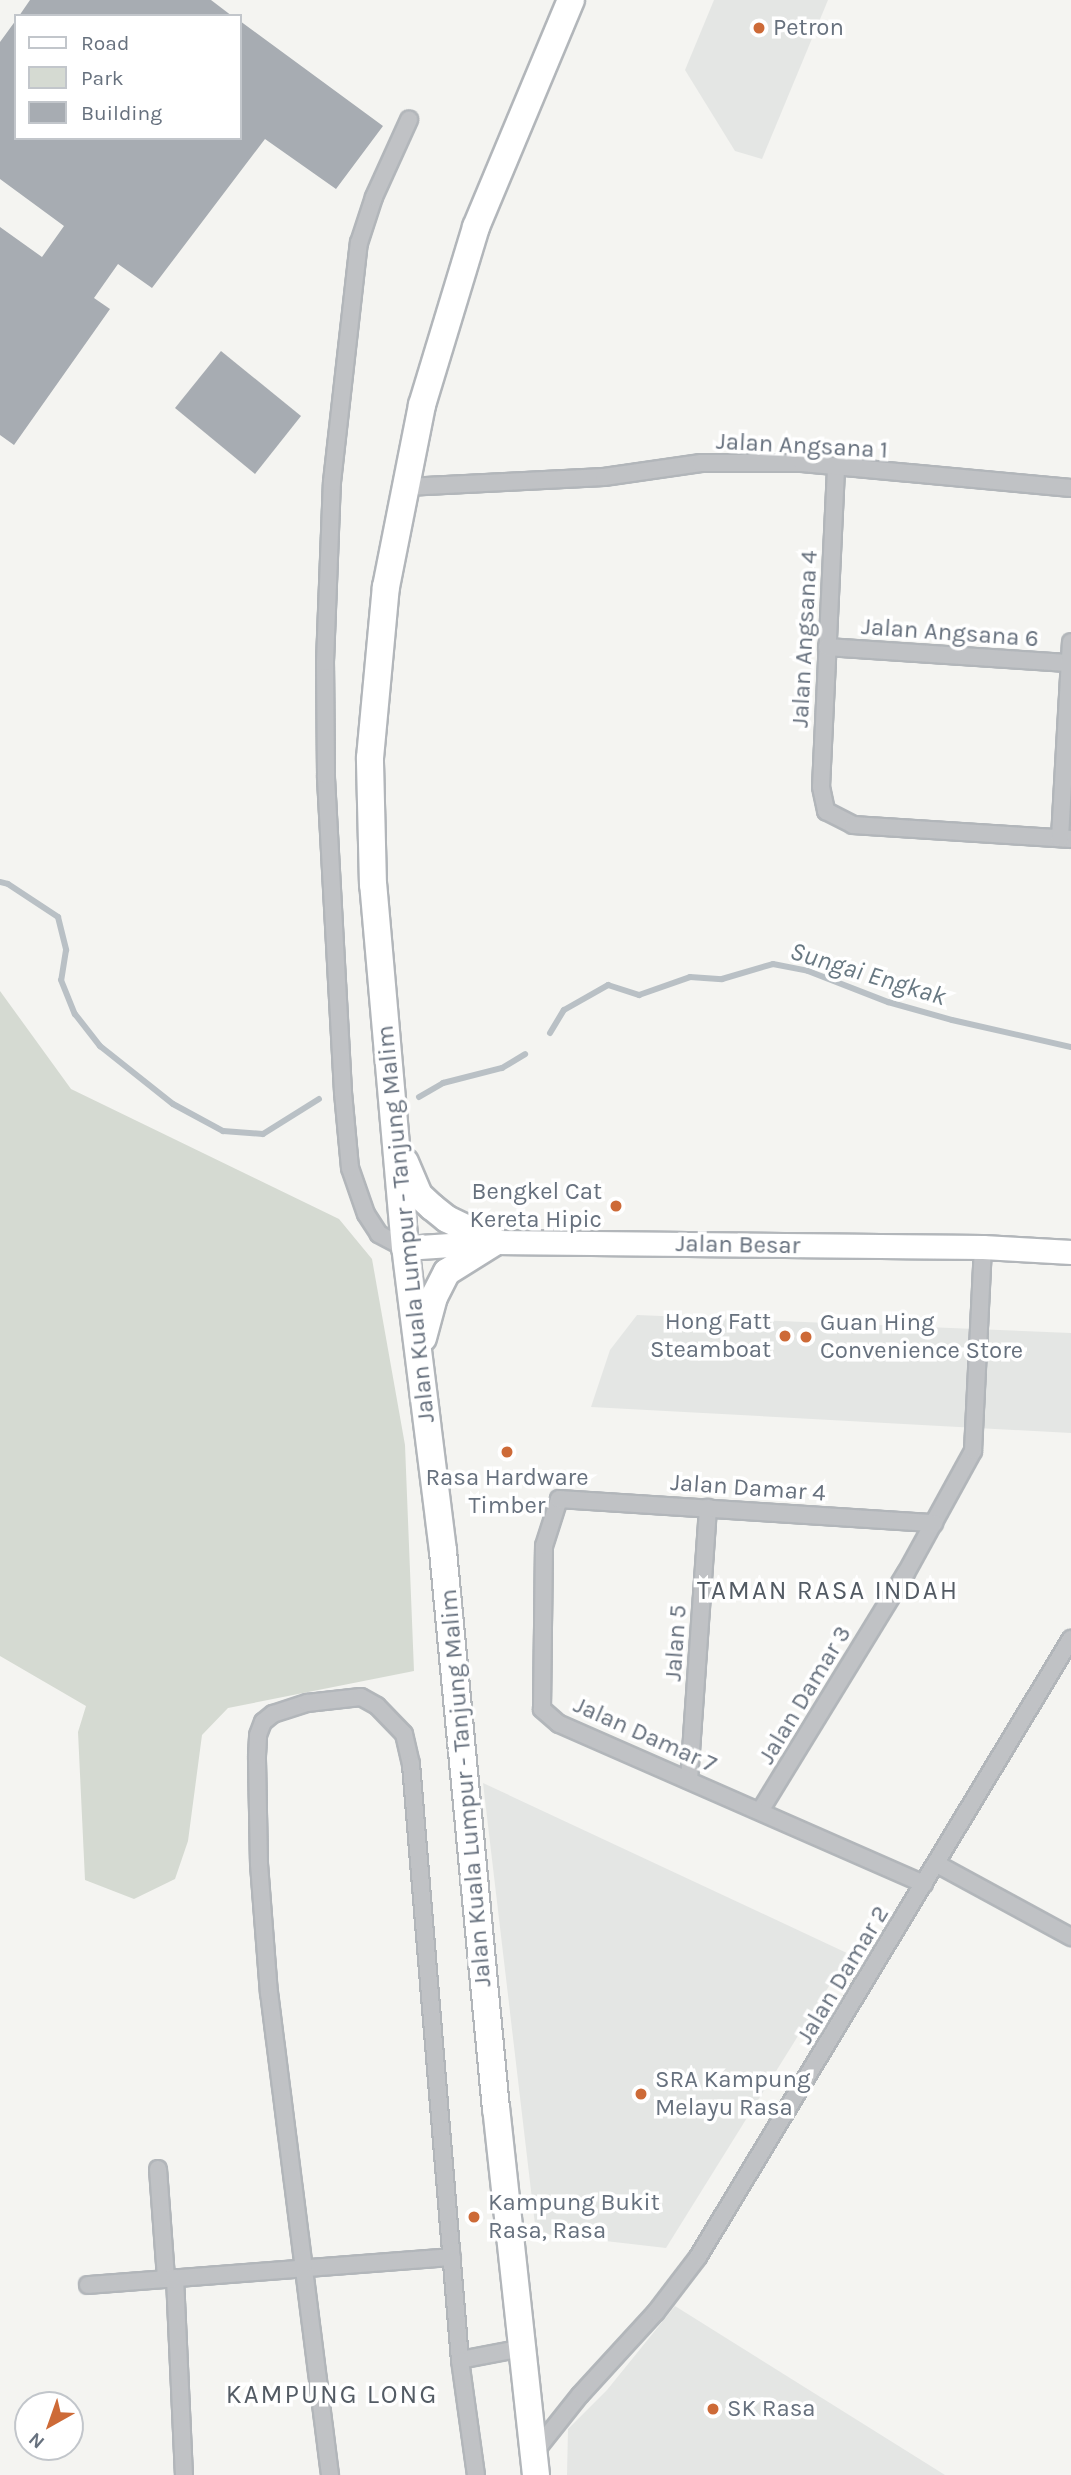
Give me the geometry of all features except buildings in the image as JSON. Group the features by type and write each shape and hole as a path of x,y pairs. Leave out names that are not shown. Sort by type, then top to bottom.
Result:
{"main road":[{"name":"Jalan Kuala Lumpur - Tanjung Malim","path":"535,2464 494,2095 443,1550 405,1248 373,885 370,758 386,587 422,405 476,227 571,0"},
{"path":"396,1134 419,1195 447,1219 495,1242"},
{"name":"Jalan Besar","path":"405,1248 495,1242 984,1247 1071,1252"},
{"path":"419,1364 426,1321 447,1272 495,1242"}],"street":[{"path":"405,1248 379,1234 366,1214 350,1168 342,1091 326,775 325,662 332,482 359,243 374,197 409,120"},
{"name":"Jalan Angsana 1","path":"406,487 604,477 701,463 802,463 836,469 1071,488"},
{"name":"Jalan Angsana 4","path":"836,469 821,788 826,811 853,825 1066,838"},
{"path":"1066,838 1071,642"},
{"name":"Jalan Angsana 6","path":"827,647 1070,663"},
{"name":"Jalan Damar 3","path":"760,1811 934,1523 973,1451 984,1247"},
{"name":"Jalan Damar 4","path":"542,1709 544,1546 559,1499 934,1523"},
{"name":"Jalan 5","path":"689,1780 708,1508"},
{"name":"Jalan Damar 2","path":"535,2464 580,2395 656,2312 698,2257 1071,1639"},
{"path":"330,2475 306,2268 269,1994 260,1864 258,1735 263,1722 273,1714 307,1703 345,1697 360,1697 377,1706 394,1723 404,1734 411,1764 460,2360 476,2475"},
{"name":"Jalan Damar 7","path":"542,1709 559,1724 924,1884"},
{"path":"937,1864 1071,1937"},
{"path":"158,2169 170,2279 184,2475"},
{"path":"88,2285 452,2257"},
{"path":"460,2360 523,2348"}],"shaded area":[{"path":"714,0 828,0 762,159 735,151 685,70"},
{"path":"637,1315 1071,1333 1071,1433 591,1407 610,1350"},
{"name":"SRA Kampung Melayu Rasa","path":"483,1783 849,1954 666,2248 536,2233"},
{"name":"SK Rasa","path":"675,2306 945,2475 567,2475 568,2429 607,2390"}],"green space":[{"path":"0,991 71,1089 339,1219 372,1259 405,1445 414,1671 228,1708 202,1735 188,1841 175,1879 134,1899 85,1880 78,1732 86,1706 0,1656"}],"waterway":[{"name":"Sungai Engkak","path":"0,882 8,884 58,917 66,950 61,980 75,1014 100,1046 173,1104 223,1131 263,1134 319,1099"},
{"name":"Sungai Engkak","path":"550,1033 564,1010 608,985 639,995 690,977 722,979 773,964 808,971 888,1002 952,1020 1071,1047"},
{"name":"Sungai Engkak","path":"419,1097 443,1083 502,1068 525,1054"}],"place":[{"name":"Petron","path":"759,28"},
{"name":"Bengkel Cat Kereta Hipic","path":"616,1206"},
{"name":"Hong Fatt Steamboat","path":"785,1336"},
{"name":"Guan Hing Convenience Store","path":"806,1337"},
{"name":"Rasa Hardware Timber","path":"507,1452"},
{"name":"SRA Kampung Melayu Rasa","path":"641,2094"},
{"name":"Kampung Bukit Rasa, Rasa","path":"474,2217"},
{"name":"SK Rasa","path":"713,2409"}],"district":[{"name":"TAMAN RASA INDAH","path":"828,1591"},
{"name":"KAMPUNG LONG","path":"332,2395"}]}
